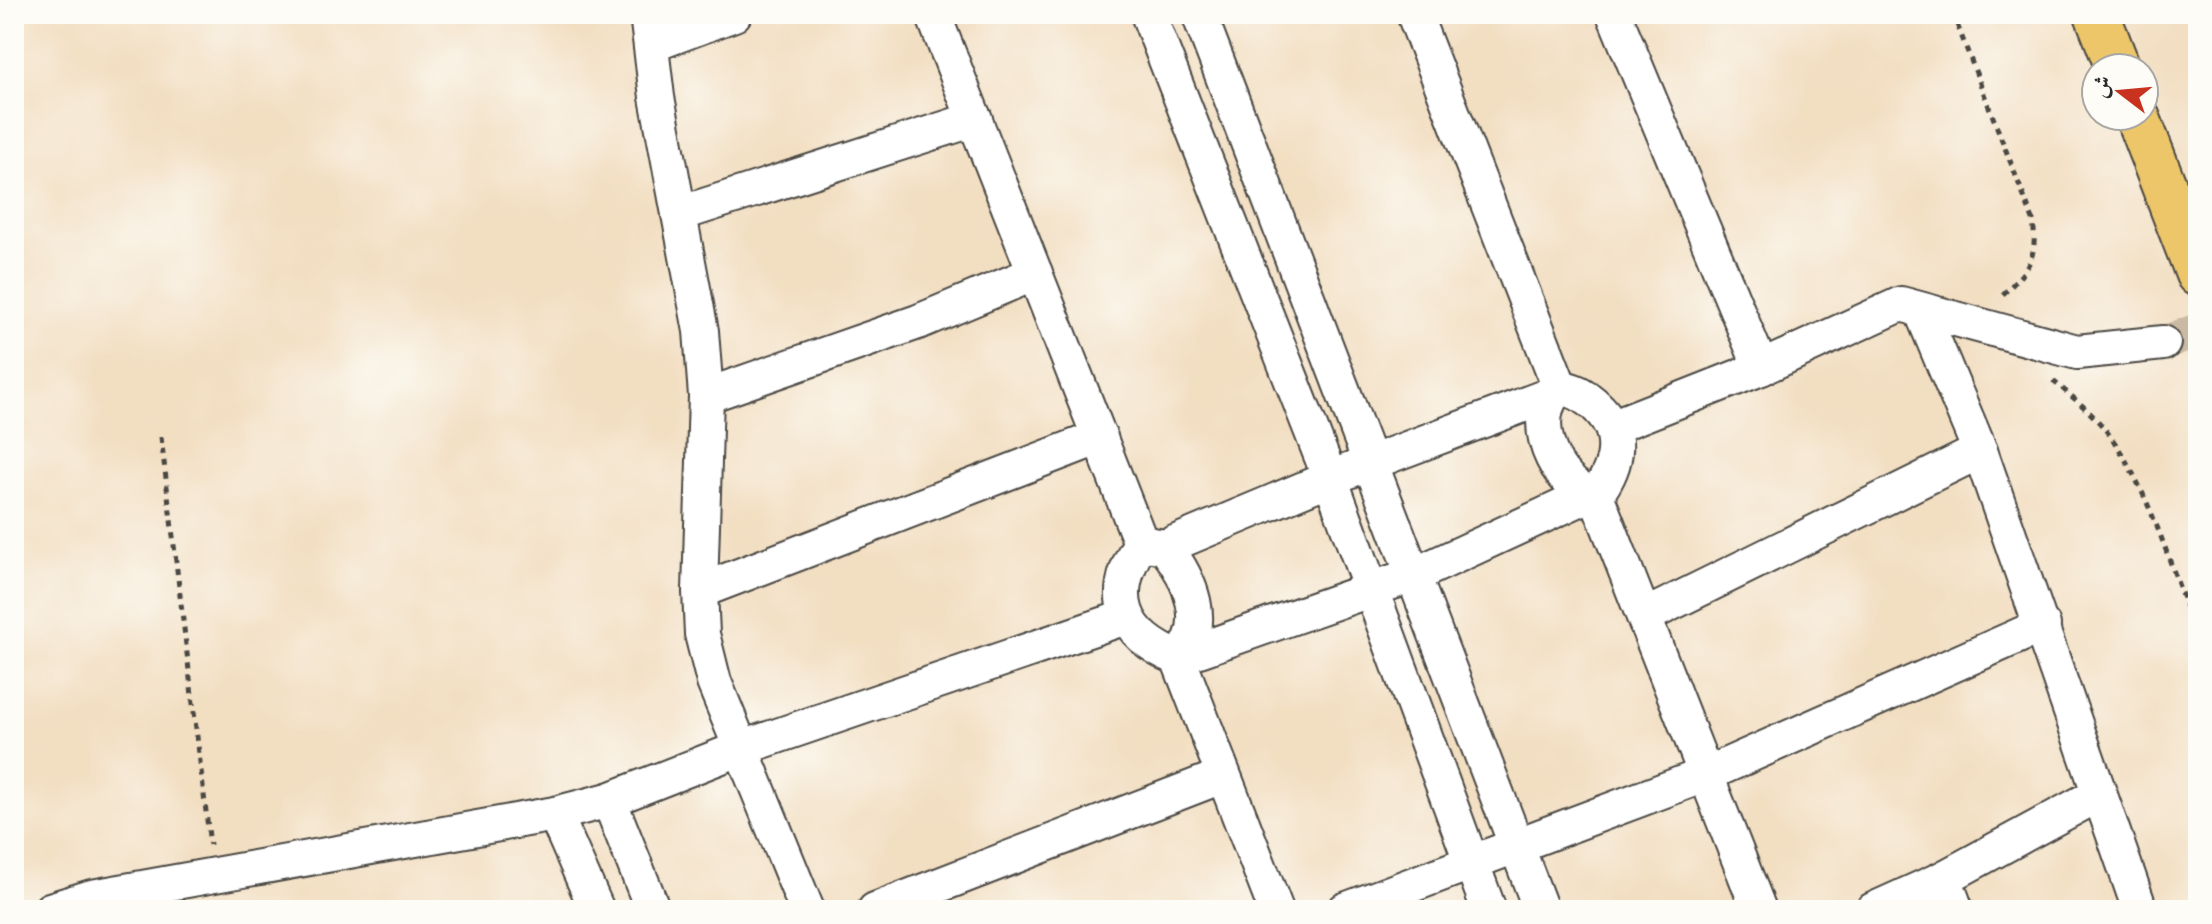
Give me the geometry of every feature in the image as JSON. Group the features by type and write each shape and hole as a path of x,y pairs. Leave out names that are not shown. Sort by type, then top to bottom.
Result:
{"highway":[{"path":"2097,14 2112,52"},
{"path":"2143,132 2198,274"}],"street":[{"path":"734,14 649,30 701,331 706,396 700,591 702,634 711,670 739,749 807,910"},
{"path":"933,14 1100,437 1153,545 1182,568 1196,612 1193,635 1180,657"},
{"path":"1148,14 1330,478 1489,910"},
{"path":"1199,14 1541,910"},
{"path":"1414,14 1555,392 1546,432 1551,454 1561,473 1593,494 1645,616 1759,910"},
{"path":"1614,14 1761,368"},
{"path":"679,214 975,119"},
{"path":"706,396 918,322 1035,273"},
{"path":"1614,426 1761,368 1901,304 2077,352 2163,343"},
{"path":"1921,310 1980,451 2140,910"},
{"path":"1180,657 1411,575 1593,494 1608,479 1616,457 1614,426 1587,398 1573,389 1555,392 1153,545 1129,563 1126,617 1139,637 1180,657 1222,776 1276,910"},
{"path":"700,591 1100,437"},
{"path":"1645,616 1980,451"},
{"path":"82,906 214,874 555,814 609,800 739,749 1126,617"},
{"path":"1345,910 1517,848 1707,774 2043,625"},
{"path":"875,910 1222,776"},
{"path":"1873,910 1944,878 2099,794"},
{"path":"609,800 653,910"},
{"path":"555,814 597,910"},
{"path":"1944,878 1956,910"}],"path":[{"path":"1953,14 2033,220 2036,244 2032,261 1975,326"},
{"path":"2041,374 2086,409 2125,460 2162,542 2198,641"},
{"path":"161,437 214,874"}],"tunnel":[{"path":"2163,343 2198,330"}]}
